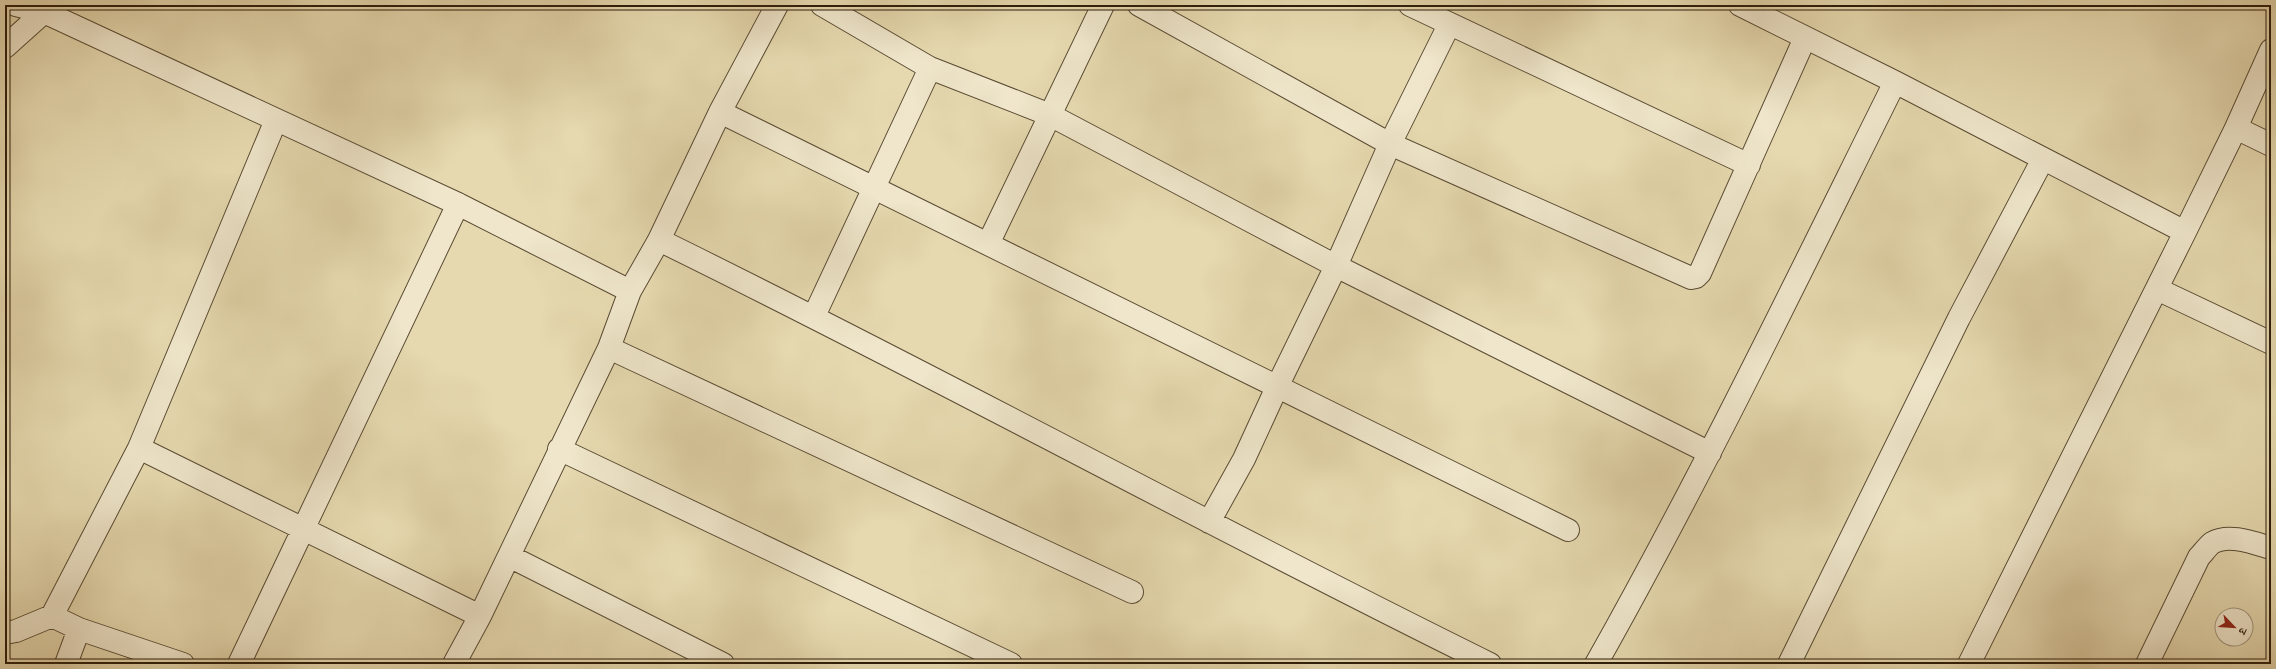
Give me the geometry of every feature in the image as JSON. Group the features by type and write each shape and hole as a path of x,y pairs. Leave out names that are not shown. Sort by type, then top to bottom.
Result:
{"street":[{"path":"16,5 46,8 276,120 458,204 630,291"},
{"path":"454,664 480,616 559,449 609,348 630,291 659,240 720,112 777,5"},
{"path":"822,5 930,68 1050,115 1336,266 1710,453"},
{"path":"988,244 1103,5"},
{"path":"1139,5 1390,144 1691,278 1696,277 1700,273 1750,165 1805,38"},
{"path":"1410,5 1449,25 1750,165"},
{"path":"1740,5 1895,82 2185,232"},
{"path":"5,47 46,8"},
{"path":"1209,522 1244,459 1336,266 1390,144 1449,25"},
{"path":"1969,664 2157,289 2236,128 2271,50"},
{"path":"814,316 930,68"},
{"path":"1596,664 1660,551 1895,82"},
{"path":"720,112 1278,385 1568,530"},
{"path":"5,633 16,631 52,616 139,448 276,120"},
{"path":"2236,128 2271,145"},
{"path":"1789,664 1959,318 2043,159"},
{"path":"239,664 458,204"},
{"path":"659,240 814,316 1209,522 1490,664"},
{"path":"2157,289 2271,343"},
{"path":"609,348 1132,592"},
{"path":"139,448 480,616"},
{"path":"559,449 1011,664"},
{"path":"2147,664 2199,557 2213,543 2230,539 2250,542 2271,548"},
{"path":"509,556 723,664"},
{"path":"52,616 79,629 183,664"},
{"path":"66,664 79,629"}]}
